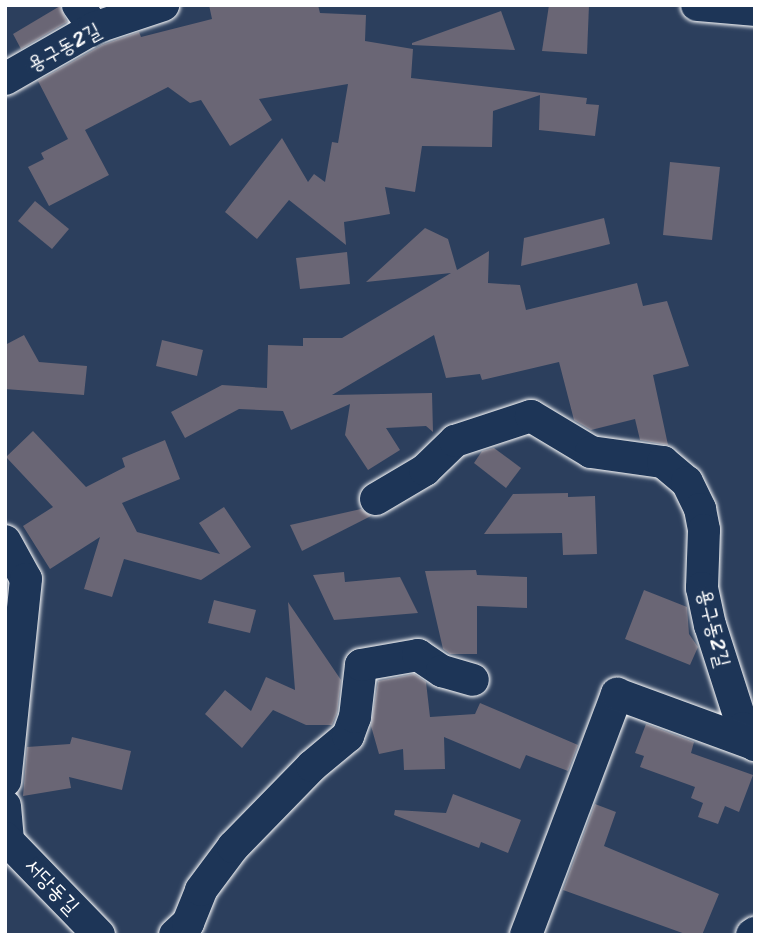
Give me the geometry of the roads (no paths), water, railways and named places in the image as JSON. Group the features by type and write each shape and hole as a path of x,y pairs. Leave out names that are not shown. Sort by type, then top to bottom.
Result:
{"street":[{"name":"용구동2길","path":"5,79 86,17 163,5"},
{"path":"697,5 755,10"},
{"name":"용구동2길","path":"376,499 425,470 454,441 531,416 591,452 663,462 687,482 700,509 705,530 702,588 707,613 743,729 755,744"},
{"path":"5,541 26,579 5,780"},
{"path":"175,935 188,923 201,890 233,847 312,765 348,736 355,717 361,665 418,655 442,671 473,680"},
{"path":"526,935 617,694 755,744"},
{"path":"5,806 7,839"},
{"name":"서당동길","path":"7,839 99,935"}]}
